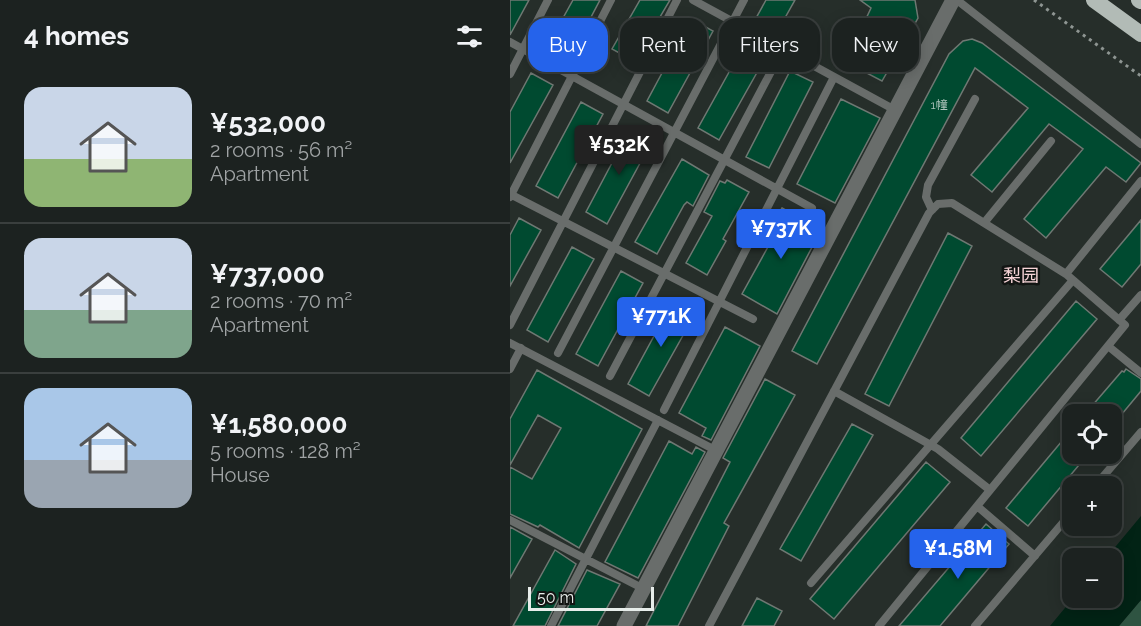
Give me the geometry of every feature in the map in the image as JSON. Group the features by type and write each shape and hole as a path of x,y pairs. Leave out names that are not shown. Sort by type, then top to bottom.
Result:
{"highway":[{"path":"1094,0 1141,34"}],"street":[{"path":"624,626 955,0"}],"lane":[{"path":"510,74 549,0"},
{"path":"611,0 510,195 753,319"},
{"path":"510,325 677,0"},
{"path":"693,0 726,18"},
{"path":"735,18 744,0"},
{"path":"955,0 1141,144"},
{"path":"510,42 812,208"},
{"path":"558,353 719,49"},
{"path":"820,69 895,110"},
{"path":"610,376 771,72"},
{"path":"664,410 834,76"},
{"path":"932,210 926,197 928,185 975,99"},
{"path":"984,223 1051,141"},
{"path":"811,583 1070,277 1141,181"},
{"path":"709,626 932,210 938,204 952,204 1070,277 1125,325 879,626"},
{"path":"1119,320 1141,295"},
{"path":"510,343 717,451"},
{"path":"1108,346 1141,373"},
{"path":"510,369 521,348"},
{"path":"834,391 930,444 990,490"},
{"path":"551,626 658,420"},
{"path":"1104,476 1141,432"},
{"path":"977,506 1035,556"},
{"path":"510,520 644,589"},
{"path":"975,626 1062,524"}],"path":[{"path":"1034,0 1141,76"}],"shaded area":[{"path":"1141,516 1141,600 1119,626 1050,626 1065,608 1122,608 1122,548 1114,548"},
{"path":"1141,600 1141,626 1119,626"}],"building":[{"path":"510,0 529,0 510,35"},
{"path":"573,0 600,0 591,18 563,18"},
{"path":"640,0 670,0 659,18 630,18"},
{"path":"766,0 795,0 785,18 756,18"},
{"path":"860,0 915,0 918,18 866,18 871,8"},
{"path":"707,28 713,31 707,42"},
{"path":"620,35 620,53 612,49"},
{"path":"972,39 982,43 1141,163 1126,182 1106,167 1046,238 1024,219 1083,149 1049,124 992,192 971,175 1028,108 975,68 817,364 792,351 949,54 963,41"},
{"path":"663,72 690,72 668,113 647,101"},
{"path":"729,72 757,72 719,140 698,128"},
{"path":"789,72 813,82 769,168 746,157"},
{"path":"865,72 887,72 882,81"},
{"path":"531,73 553,85 510,163 510,112"},
{"path":"841,99 880,118 835,203 797,184"},
{"path":"581,102 603,114 558,198 536,186"},
{"path":"630,129 652,141 607,224 586,212"},
{"path":"682,159 709,175 693,206 687,202 684,205 657,254 635,242"},
{"path":"727,180 749,192 723,239 726,241 707,275 686,263 712,216 704,212 720,181 725,183"},
{"path":"782,208 821,230 777,314 742,294 769,245 763,241"},
{"path":"519,218 541,230 510,286 510,235"},
{"path":"1141,220 1141,264 1122,287 1100,269"},
{"path":"948,233 972,246 889,406 865,394"},
{"path":"572,247 594,259 548,342 527,330"},
{"path":"621,271 643,283 598,366 576,354"},
{"path":"673,301 695,314 649,396 628,384"},
{"path":"1076,301 1097,319 981,456 961,438"},
{"path":"725,327 760,346 711,440 702,436 706,428 679,413"},
{"path":"1126,369 1141,379 1141,391 1122,414 1122,404 1094,404 1122,371"},
{"path":"537,370 642,429 579,548 540,525 538,527 510,514 510,467 532,479 561,428 538,415 510,465 510,419"},
{"path":"765,379 795,395 724,523 729,526 678,626 646,626 730,462 723,458"},
{"path":"852,424 873,435 801,561 780,549"},
{"path":"669,441 692,454 696,447 705,452 638,578 605,562"},
{"path":"1062,441 1062,464 1080,464 1070,476 1062,476 1062,485 1028,526 1006,508"},
{"path":"926,462 950,482 834,619 810,599"},
{"path":"986,524 1009,544 940,626 899,626"},
{"path":"510,527 532,539 510,578"},
{"path":"555,550 576,564 545,626 513,626"},
{"path":"587,570 620,584 597,626 558,626"},
{"path":"757,598 782,611 774,626 742,626"}],"district":[{"name":"梨园","path":"1021,276"}]}
